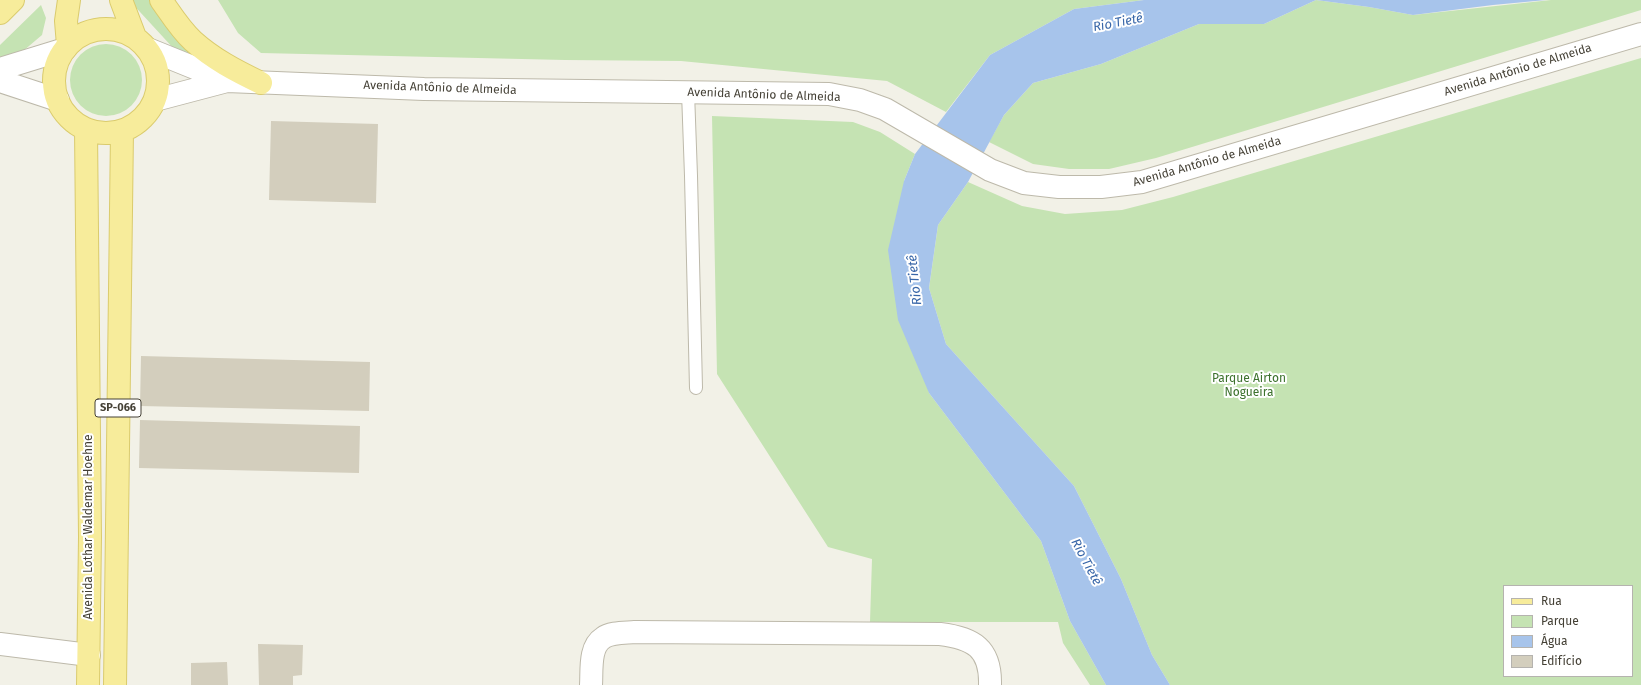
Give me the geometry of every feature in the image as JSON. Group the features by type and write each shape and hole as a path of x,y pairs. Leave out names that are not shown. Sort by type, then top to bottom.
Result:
{"main road":[{"path":"0,12 14,0"},
{"path":"66,47 66,21 69,0"},
{"path":"121,0 142,43 156,65 159,82 156,100 147,114 136,124 122,131 103,133 86,129 74,122 65,112 58,100 55,87 55,74 58,61 66,47 83,34 100,29 118,30 142,43"},
{"path":"161,0 177,24 210,56 260,83"},
{"name":"Avenida Lothar Waldemar Hoehne","path":"86,129 90,537 88,685"},
{"name":"SP-066","path":"115,685 122,131"}],"street":[{"name":"Avenida Antônio de Almeida","path":"156,100 227,81 327,84 424,90 829,94 860,100 885,109 990,170 1024,183 1059,187 1101,187 1142,182 1641,34"},
{"name":"Avenida Antônio de Almeida","path":"142,43 227,81"},
{"path":"0,69 66,47"},
{"path":"0,81 58,100"},
{"path":"591,685 594,648 604,637 635,632 947,635 960,637 976,645 986,655 990,685"},
{"path":"0,644 89,655"}],"lane":[{"path":"688,92 696,388"}],"green space":[{"path":"129,0 152,0 198,66 186,62"},
{"path":"218,0 1144,0 1074,9 990,55 946,112 887,81 681,61 565,60 261,53 238,33"},
{"path":"1316,0 1413,15 1551,0 1641,0 1641,10 1156,158 1109,169 1069,169 1033,164 989,142 1004,115 1033,83 1101,64 1199,24 1264,24"},
{"path":"41,5 46,18 42,35 16,57 0,60 0,45"},
{"path":"106,44 126,50 136,60 142,80 136,100 126,110 106,116 86,110 76,100 70,80 76,60 86,50"},
{"name":"Parque Airton Nogueira","path":"1641,58 1641,685 1170,685 1152,655 1121,579 1074,486 946,344 929,288 938,225 968,182 1022,206 1065,214 1122,210 1173,197"},
{"path":"712,116 853,122 880,132 915,154 904,181 929,393 1041,541 1070,621 1106,685 1090,685 1063,643 1058,622 870,622 872,559 828,547 717,374"}],"water":[{"name":"Rio Tietê","path":"1144,0 1316,0 1264,24 1199,24 1101,64 1033,83 1004,115 968,182 938,225 929,288 946,344 1074,486 1121,579 1152,655 1170,685 1106,685 1070,621 1041,541 929,393 898,320 888,250 904,181 915,154 990,55 1074,9"},
{"path":"1316,0 1546,0 1413,15"}],"building":[{"path":"271,121 378,124 376,203 269,200"},
{"path":"141,356 370,362 369,411 140,406"},
{"path":"140,420 360,426 359,473 139,468"},
{"path":"258,644 303,645 302,675 293,676 293,685 259,685"},
{"path":"227,662 228,685 191,685 191,663"}]}
